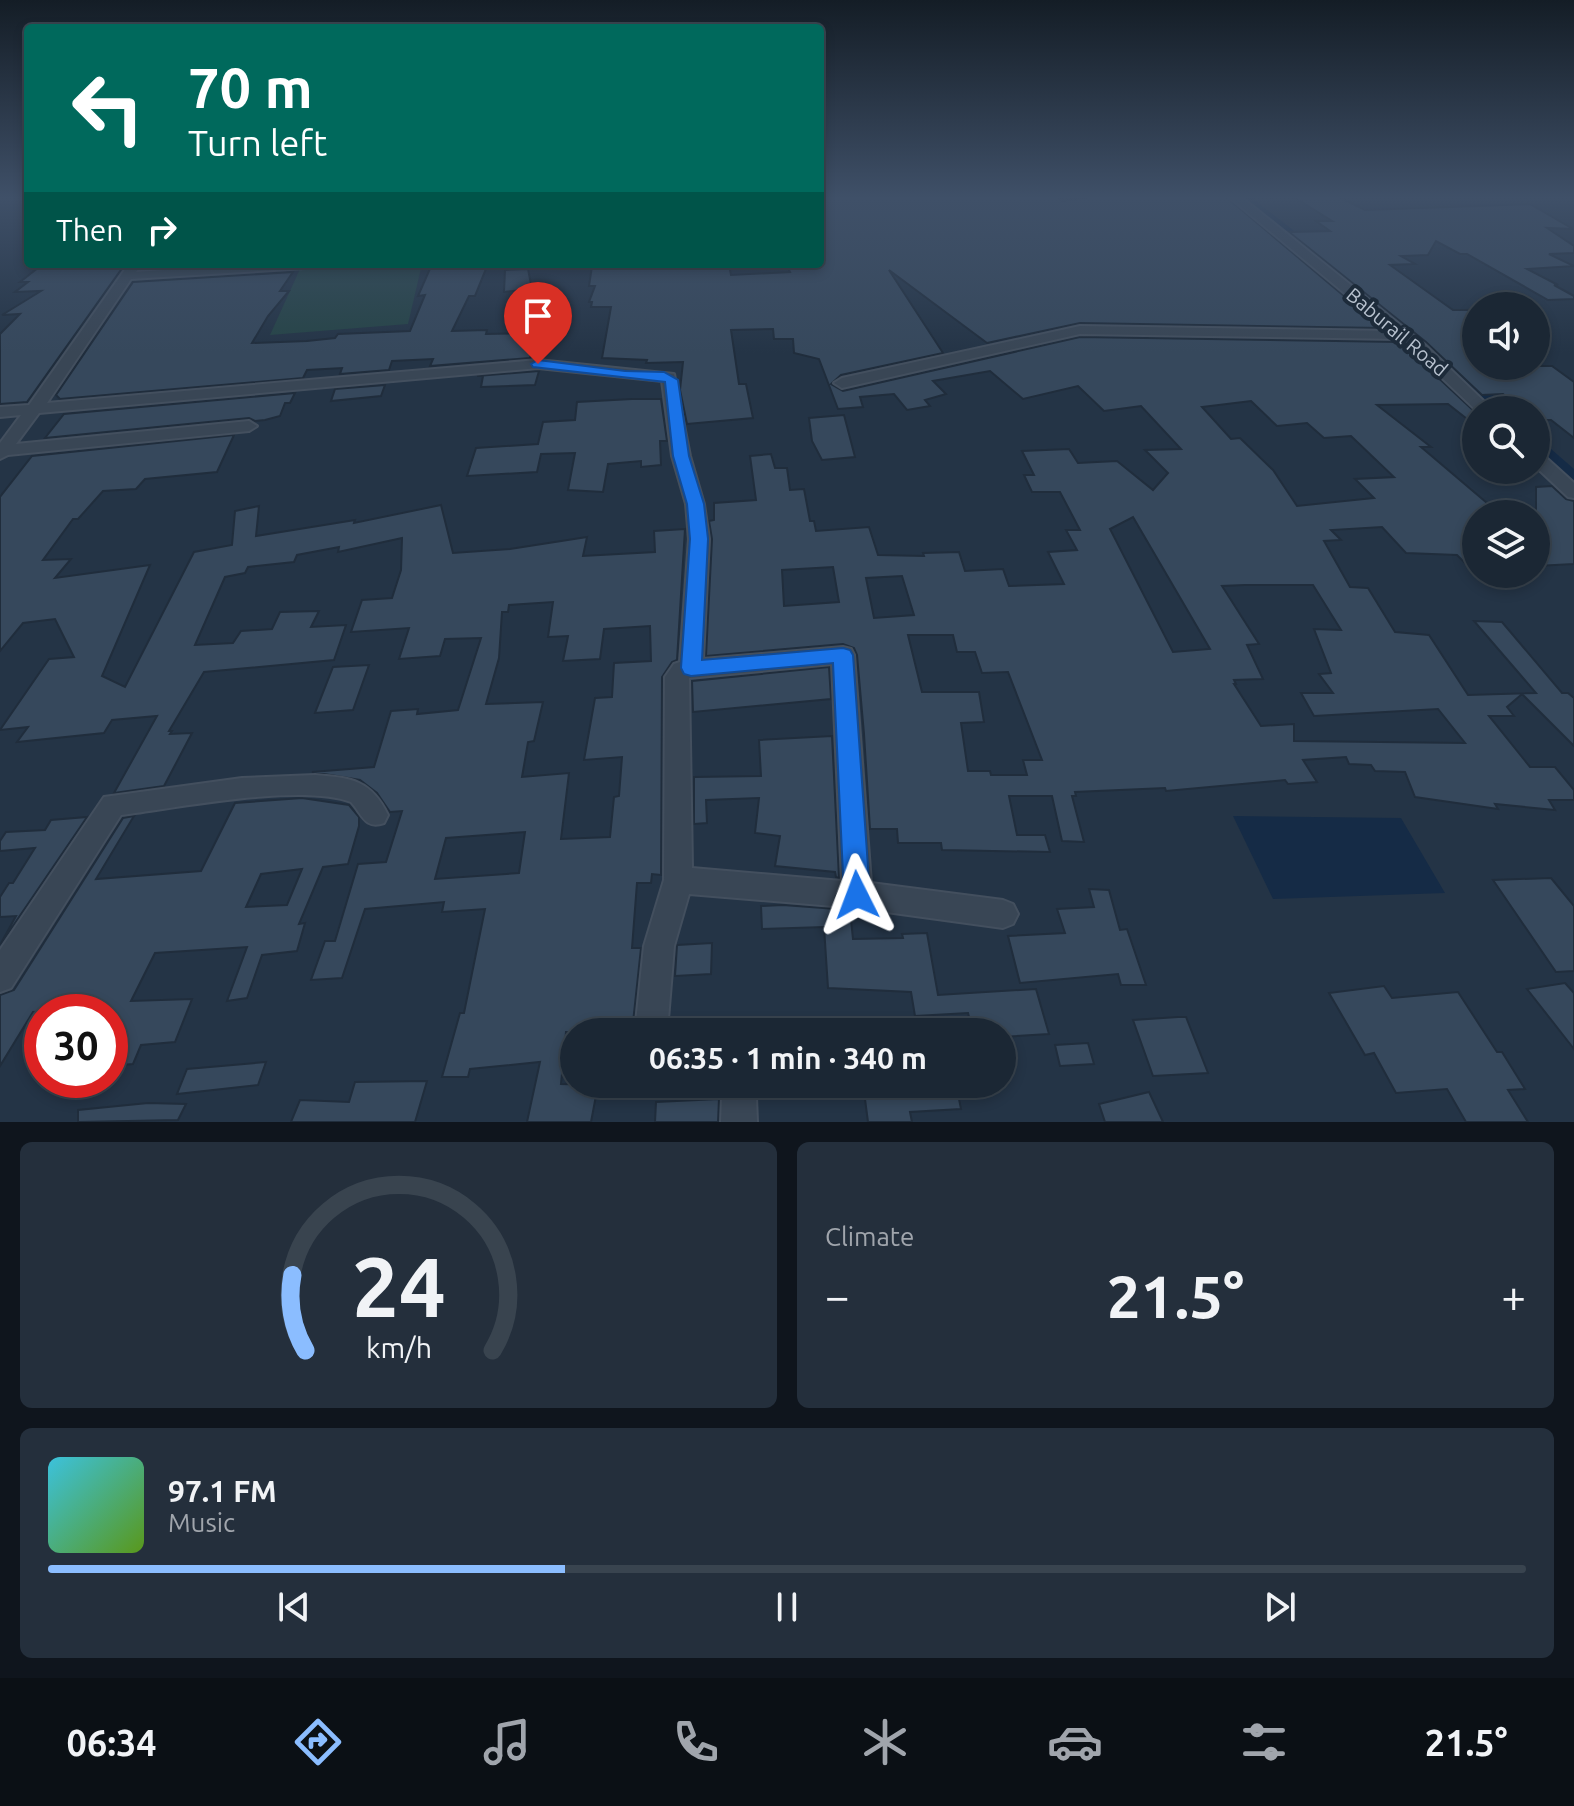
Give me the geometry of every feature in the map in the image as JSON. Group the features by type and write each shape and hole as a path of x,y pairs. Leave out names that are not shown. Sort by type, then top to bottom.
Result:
{"street":[{"name":"Baburail Road","path":"1297,248 1403,335 1470,396"},
{"path":"2,452 66,367 131,270 189,268"},
{"path":"842,383 908,371 1080,330 1403,335"},
{"path":"0,412 538,364 669,377 681,456 695,504 699,539 691,668"},
{"path":"2,452 249,426"},
{"path":"1550,471 1574,493"},
{"path":"652,1018 659,946 678,880 677,677 682,670 843,655 857,895"},
{"path":"0,977 113,805 289,786 335,785 360,794 375,815"},
{"path":"678,880 857,895 1003,914"},
{"path":"739,1098 739,1122"}],"green space":[{"path":"421,268 408,324 270,335 300,269"}],"water":[{"path":"1233,816 1401,818 1445,893 1273,899"}],"building":[{"path":"824,248 1287,248 1382,328 1080,323 987,343 889,270 943,353 841,375 831,384 843,391 1080,337 1400,342 1462,400 1462,415 1448,404 1377,405 1431,447 1421,447 1483,500 1462,500 1462,560 1457,555 1406,553 1382,527 1331,530 1341,540 1324,541 1350,587 1368,588 1395,632 1429,635 1468,695 1536,693 1474,621 1502,622 1562,693 1574,698 1574,746 1522,694 1507,707 1514,716 1489,716 1530,767 1555,767 1574,790 1574,800 1549,800 1555,810 1495,804 1498,809 1415,797 1405,772 1375,771 1371,765 1349,764 1346,757 1303,760 1317,782 1288,784 1285,780 1166,791 1165,788 1075,792 1076,796 1072,796 1084,842 1062,841 1052,796 1009,796 1017,835 1045,835 1050,852 942,850 941,843 898,843 897,829 870,829 854,648 843,644 706,656 712,539 709,521 714,520 714,503 756,500 750,456 771,454 775,468 787,468 790,490 804,489 810,521 814,521 816,531 869,527 878,555 924,556 923,553 959,552 965,571 1003,569 1009,586 1064,584 1048,552 1077,550 1066,530 1080,530 1060,492 1032,492 1024,475 1034,475 1022,451 1069,449 1078,463 1117,461 1153,490 1168,473 1145,450 1181,449 1141,406 1104,411 1078,386 1023,399 990,371 933,381 946,394 925,400 930,406 907,410 894,394 860,397 863,407 838,409 819,359 794,353 793,339 774,339 773,329 731,330 739,384 746,384 753,418 687,424 680,390 683,362 646,363 647,360 602,358 611,307 591,307 592,302 589,302 595,286 589,286 592,268 730,268 731,275 790,272 788,268 824,268","holes":["1251,401 1277,426 1307,423 1324,438 1351,436 1394,477 1355,479 1374,498 1297,506 1273,470 1240,438 1231,439 1202,407","1133,517 1210,649 1173,652 1110,529","833,567 839,602 784,606 782,570","902,576 914,615 874,618 866,578","1313,585 1341,630 1314,629 1331,673 1319,674 1333,693 1301,693 1314,716 1438,709 1465,743 1294,741 1294,724 1261,726 1234,684 1234,680 1263,679 1247,645 1259,644 1222,586","908,635 953,635 957,652 975,652 982,673 1008,672 1042,760 1023,760 1027,775 991,775 990,771 968,771 961,723 984,722 979,692 922,692"]},
{"path":"1309,248 1432,248 1428,255 1401,256 1415,264 1390,265 1453,310 1462,310 1462,376 1426,342"},
{"path":"1450,248 1574,248 1574,253 1549,254 1574,266 1527,269 1558,285 1554,285 1574,296 1574,299 1550,300 1550,292 1534,292 1467,254"},
{"path":"38,268 122,268 27,402 0,404 0,334 20,314 2,315 41,291 15,292 28,282 20,282"},
{"path":"430,268 486,268 475,296 469,296 452,331 537,333 530,358 430,366 433,359 392,361 389,370 340,374 342,368 307,370 303,378 60,399 56,395 133,282 293,272 280,291 289,291 268,316 252,343 307,341 335,338 338,334 410,331 425,295 418,296"},
{"path":"528,269 532,289 504,292 505,270"},
{"path":"1552,366 1574,382 1574,438 1550,420 1550,396 1482,395 1466,380 1550,380"},
{"path":"539,371 535,385 481,387 483,376 477,376"},
{"path":"385,385 381,396 331,401 335,389"},
{"path":"295,393 290,403 285,403 280,416 265,420 249,418 45,438 64,414"},
{"path":"661,399 667,441 660,441 661,465 641,467 641,461 608,464 603,492 568,490 575,453 541,454 537,472 467,476 476,448 538,444 543,422 575,420 577,402"},
{"path":"844,415 855,457 822,460 812,441 809,418"},
{"path":"234,435 217,472 145,479 136,489 103,491 78,519 73,519 43,560 71,559 55,578 150,565 102,676 125,687 194,552 232,545 235,511 259,506 256,536 355,520 354,523 441,505 453,553 510,549 587,537 583,556 655,552 654,531 685,529 677,660 672,662 662,677 661,875 652,874 651,883 637,883 632,948 641,948 634,1018 560,1018 560,1098 596,1098 591,1122 527,1122 540,1062 470,1069 468,1077 442,1077 460,1013 464,1013 485,909 442,912 444,902 365,909 342,978 311,980 325,941 335,941 358,864 386,862 402,811 390,812 377,793 360,780 312,772 374,767 391,711 418,709 417,714 458,710 481,638 445,639 440,656 399,659 409,628 351,632 362,600 392,598 401,570 402,538 338,552 339,547 297,555 294,562 248,567 245,573 225,577 195,645 233,643 241,631 272,629 280,612 319,611 311,627 346,625 334,660 204,672 169,731 172,731 170,734 192,733 164,786 114,793 157,716 112,720 104,733 17,742 28,727 0,730 49,659 74,657 55,619 23,623 0,651 0,497 32,456","holes":["553,602 548,637 568,636 563,661 600,659 604,629 650,626 651,661 614,663 612,697 595,698 584,760 622,757 619,796 614,797 610,837 561,839 569,773 522,777 528,742 534,741 543,702 486,704 499,658 502,612 508,612 509,605","525,832 519,873 435,879 446,838"]},
{"path":"1552,486 1566,499 1574,501 1574,564 1550,565 1550,500 1536,500 1536,487"},
{"path":"369,665 353,710 315,713 333,667"},
{"path":"829,667 831,699 693,712 692,681"},
{"path":"832,736 839,878 835,872 775,866 780,836 755,833 759,798 706,800 707,823 694,824 694,777 761,776 759,740"},
{"path":"302,798 349,805 359,817 348,864 323,867 299,924 305,923 297,951 262,955 247,998 227,1001 247,947 155,953 131,1001 192,999 175,1042 141,1045 133,1064 128,1064 128,994 24,994 24,1027 0,1066 0,995 14,990 123,818 134,816 96,879 201,871 235,803","holes":["302,869 287,905 246,907 261,874"]},
{"path":"87,817 0,945 16,916 0,917 0,897 9,883 13,883 35,848 0,851 0,841 6,832 45,830 51,820"},
{"path":"1551,878 1574,906 1574,971 1556,972 1493,880"},
{"path":"1089,889 1109,890 1120,930 1127,929 1146,985 1121,985 1118,974 1020,983 1008,936 1065,933 1057,909 1094,907"},
{"path":"761,906 850,910 853,939 903,938 902,934 927,933 938,995 1036,989 1049,1034 1016,1036 1016,1018 969,1018 968,1013 915,1016 911,992 828,988 824,927 762,929"},
{"path":"712,943 711,974 675,976 677,945"},
{"path":"1565,983 1574,993 1574,1049 1527,989"},
{"path":"1384,986 1392,998 1458,992 1525,1089 1508,1090 1528,1122 1466,1122 1447,1089 1396,1093 1374,1053 1365,1055 1329,993"},
{"path":"1186,1017 1208,1073 1153,1076 1133,1020"},
{"path":"1088,1043 1094,1064 1060,1066 1055,1045"},
{"path":"266,1062 258,1085 177,1094 187,1069"},
{"path":"427,1081 415,1122 291,1122 300,1100 349,1102 355,1082"},
{"path":"1149,1092 1163,1122 1105,1122 1099,1104"},
{"path":"865,1098 959,1098 961,1109 910,1112 912,1122 868,1122"},
{"path":"719,1099 718,1122 655,1122 656,1102"},
{"path":"148,1103 186,1104 178,1120 78,1122 78,1110"}],"waterway":[{"path":"1309,248 1407,325 1486,396"},
{"path":"1550,458 1574,479"}],"route":[{"path":"538,364 625,375 664,376 672,380 681,456 695,504 699,539 691,668 843,655 857,895"}]}
